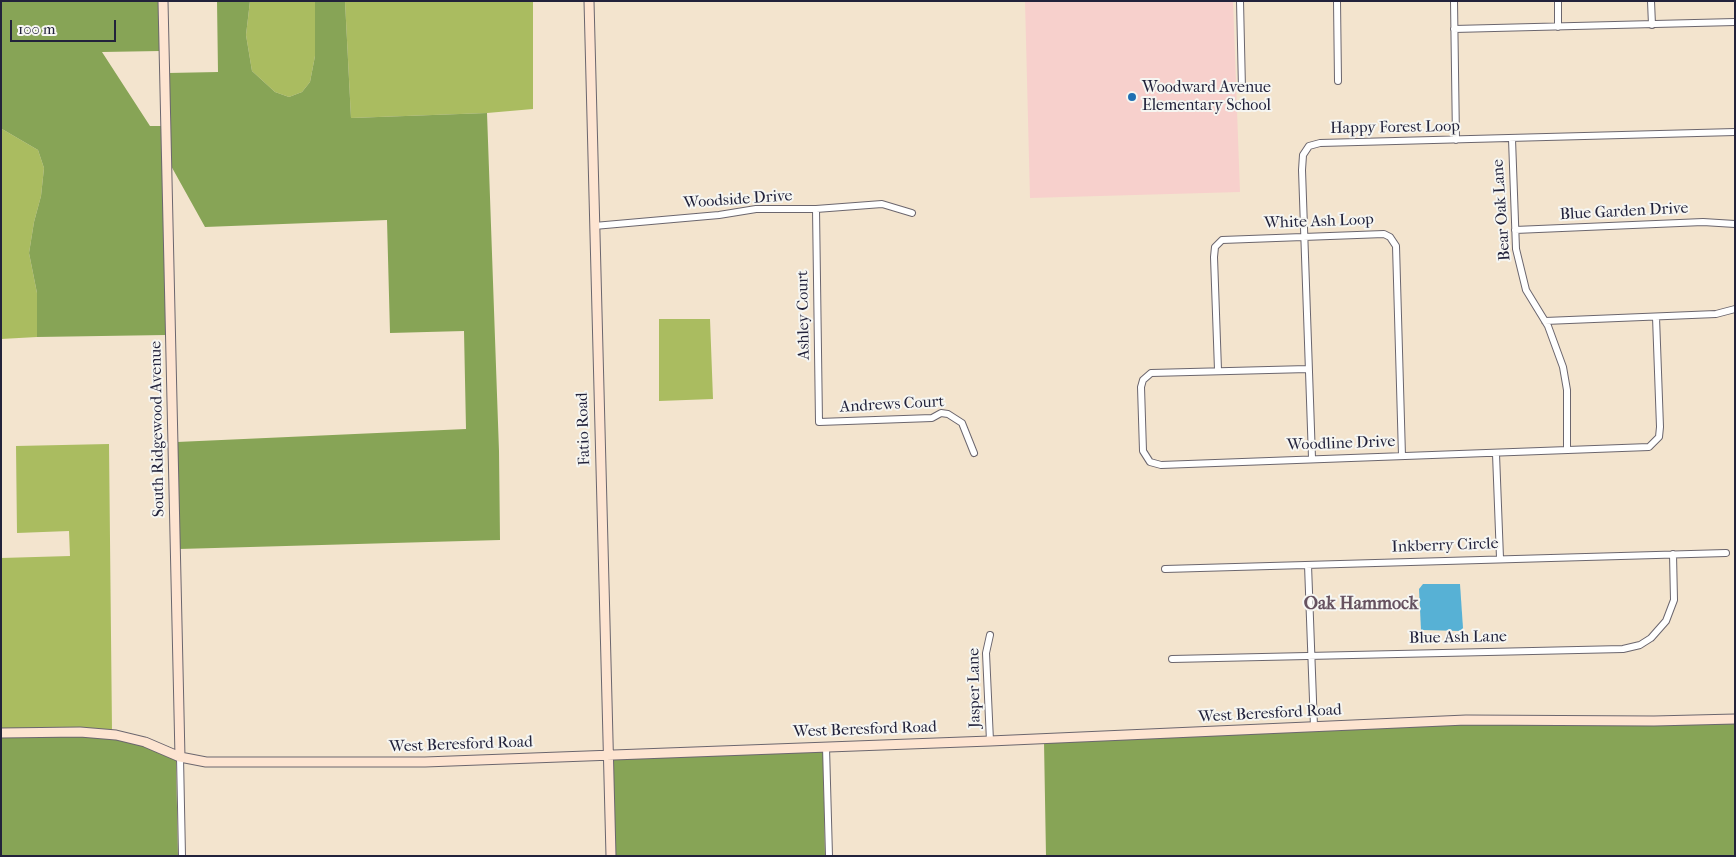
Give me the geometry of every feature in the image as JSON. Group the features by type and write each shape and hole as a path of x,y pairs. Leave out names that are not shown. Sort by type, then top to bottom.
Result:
{"street":[{"name":"South Ridgewood Avenue","path":"163,1 182,856"},
{"name":"Fatio Road","path":"589,1 611,856"},
{"path":"1240,1 1242,89"},
{"path":"1337,1 1338,81"},
{"path":"1454,1 1456,140"},
{"path":"1558,1 1558,27"},
{"path":"1651,1 1652,25"},
{"path":"1454,29 1735,22"},
{"name":"Happy Forest Loop","path":"1312,458 1302,170 1303,155 1309,146 1320,143 1735,132"},
{"name":"Bear Oak Lane","path":"1512,139 1516,249 1526,290 1545,321 1564,368 1567,390 1567,449"},
{"name":"Woodside Drive","path":"594,226 719,215 756,209 816,209 882,204 912,213"},
{"name":"Ashley Court","path":"816,209 819,422"},
{"name":"Blue Garden Drive","path":"1515,230 1703,222 1735,224"},
{"name":"White Ash Loop","path":"1218,370 1214,257 1215,246 1222,240 1384,234 1390,237 1396,246 1402,456"},
{"path":"1545,321 1716,314 1735,309"},
{"name":"Woodline Drive","path":"1308,369 1151,373 1143,380 1140,387 1143,451 1150,462 1161,465 1649,447 1659,437 1660,427 1656,317"},
{"name":"Andrews Court","path":"819,422 932,418 941,413 948,414 962,424 974,452"},
{"path":"1496,454 1500,558"},
{"name":"Inkberry Circle","path":"1165,569 1726,553"},
{"name":"Blue Ash Lane","path":"1172,659 1623,649 1640,645 1651,638 1659,630 1671,610 1674,594 1673,554"},
{"path":"1308,565 1314,727"},
{"name":"Jasper Lane","path":"990,635 986,653 990,741"},
{"name":"West Beresford Road","path":"1,732 80,732 116,735 145,742 180,757 206,762 425,762 990,741 1466,720 1654,721 1735,719"},
{"path":"826,747 829,856"}],"shaded area":[{"name":"Woodward Avenue Elementary School","path":"1025,1 1233,1 1240,192 1030,198"}],"green space":[{"path":"1,1 159,1 160,51 102,52 150,126 162,126 166,335 37,337 37,293 29,253 41,196 44,168 38,150 2,129"},
{"path":"217,1 250,1 246,35 252,71 275,92 289,97 302,92 310,82 315,56 315,1 345,1 351,118 487,113 499,451 500,540 179,549 177,442 466,429 464,331 390,333 387,220 205,227 170,164 168,73 218,72"},
{"path":"250,1 315,1 315,56 310,82 302,92 289,97 275,92 252,71 246,35"},
{"path":"345,1 533,1 533,109 487,113 351,118"},
{"path":"2,129 38,150 44,168 41,196 29,253 37,293 37,337 1,339"},
{"path":"659,319 710,319 713,399 659,401"},
{"path":"109,444 112,731 81,728 1,728 1,558 70,556 69,531 17,533 16,446"},
{"path":"1735,723 1735,856 1046,856 1044,742 1467,724 1654,725"},
{"path":"80,736 115,739 144,746 176,760 178,856 1,856 1,737"},
{"path":"823,751 825,856 614,856 613,759"}],"water":[{"path":"1423,584 1460,584 1463,628 1461,631 1421,630 1419,589"}],"place":[{"name":"Woodward Avenue Elementary School","path":"1132,97"}],"district":[{"name":"Oak Hammock","path":"1361,605"}]}
